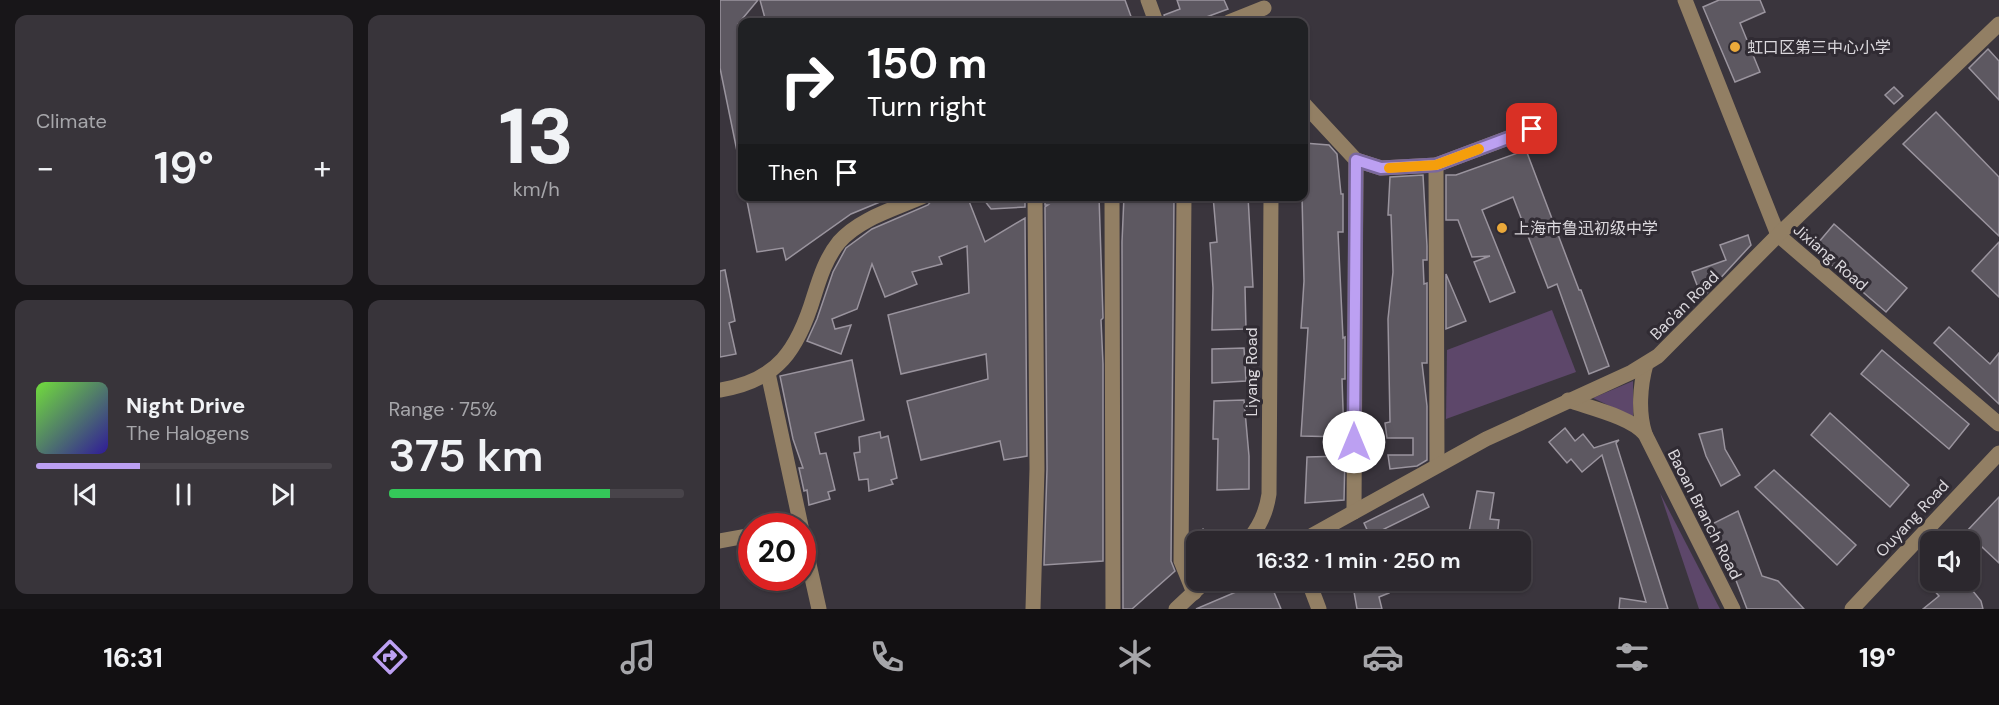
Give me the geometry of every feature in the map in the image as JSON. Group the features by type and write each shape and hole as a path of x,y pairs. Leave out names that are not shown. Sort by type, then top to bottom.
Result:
{"street":[{"path":"1148,0 1155,18"},
{"name":"Jixiang Road","path":"1685,0 1778,235 1999,424"},
{"path":"1241,18 1264,10"},
{"name":"Bao'an Road","path":"1320,531 1437,465 1511,427 1646,364 1669,347 1778,235 1999,24"},
{"path":"1308,108 1356,160 1381,168 1436,165 1532,129"},
{"path":"1354,512 1356,160"},
{"path":"1436,165 1437,465"},
{"path":"720,390 740,386 768,373 785,359 800,337 822,271 840,241 848,232 866,221 912,201"},
{"path":"1033,609 1037,469 1035,201"},
{"path":"1112,201 1113,609"},
{"path":"1176,609 1194,593 1182,561 1184,201"},
{"name":"Liyang Road","path":"1256,531 1262,521 1269,494 1271,201"},
{"name":"Baoan Branch Road","path":"1646,364 1642,384 1641,416 1645,434 1732,609"},
{"path":"768,373 798,513"},
{"path":"1568,400 1630,422 1645,434"},
{"name":"Ouyang Road","path":"1852,609 1999,453"},
{"path":"720,541 738,538"},
{"path":"815,591 819,609"},
{"path":"1312,591 1319,609"}],"shaded area":[{"path":"1552,310 1576,372 1446,419 1447,350"},
{"path":"1633,381 1633,417 1593,398"},
{"path":"1660,493 1720,609 1699,609"}],"building":[{"path":"720,0 758,0 743,18 738,18 738,156 720,68"},
{"path":"760,0 1125,0 1132,18 765,18"},
{"path":"1177,0 1224,0 1228,9 1204,18 1165,18 1164,15 1180,9"},
{"path":"1719,0 1760,0 1765,12 1740,23 1760,72 1735,82 1703,7"},
{"path":"1988,49 1999,61 1999,100 1969,68"},
{"path":"1894,87 1903,96 1894,104 1885,95"},
{"path":"1936,112 1999,177 1999,236 1903,144"},
{"path":"1308,143 1329,145 1337,154 1341,194 1343,194 1343,232 1338,232 1343,338 1345,337 1345,379 1342,379 1344,437 1301,436 1308,328 1301,328 1304,281 1302,201 1308,201"},
{"path":"1526,150 1609,366 1589,374 1557,284 1548,288 1513,197 1482,210 1515,292 1490,302 1474,262 1490,256 1472,257 1458,220 1446,220 1446,175 1456,175"},
{"path":"1423,175 1427,246 1427,260 1423,260 1424,284 1427,283 1427,363 1422,363 1427,406 1427,460 1417,466 1390,469 1388,455 1413,455 1413,438 1387,438 1385,423 1390,422 1388,319 1393,272 1391,215 1388,215 1390,177"},
{"path":"747,201 882,201 851,214 786,260 783,248 757,252"},
{"path":"931,201 969,201 985,242 1025,218 1027,456 1004,460 1000,441 921,460 907,401 988,379 986,354 901,374 888,315 969,293 967,246 939,257 942,264 912,272 917,284 885,297 872,264 857,309 832,319 835,329 851,325 841,354 807,341 833,272 846,248 872,229 928,205"},
{"path":"985,201 1025,201 1025,207 991,209"},
{"path":"1045,201 1099,201 1103,318 1101,320 1103,561 1044,565 1047,469 1045,207 1048,205 1045,205"},
{"path":"1124,201 1174,201 1171,561 1175,571 1132,609 1123,609"},
{"path":"1213,201 1248,201 1253,287 1245,287 1246,329 1212,330 1213,288 1210,243 1217,242"},
{"path":"1834,224 1907,288 1886,312 1813,249"},
{"path":"1748,235 1751,245 1702,298 1692,272 1726,260 1720,245"},
{"path":"1999,242 1999,297 1972,271"},
{"path":"725,270 735,321 729,323 736,354 720,357 720,271"},
{"path":"1446,274 1466,321 1446,329"},
{"path":"1949,327 1990,364 1999,353 1999,404 1934,343"},
{"path":"1244,348 1246,381 1212,383 1212,349"},
{"path":"1882,350 1969,424 1949,449 1861,374"},
{"path":"852,360 864,420 815,433 820,454 826,453 835,490 828,492 830,499 809,505 807,490 804,491 799,468 803,468 793,439 780,376"},
{"path":"1244,400 1249,456 1249,489 1217,490 1218,439 1213,439 1214,401"},
{"path":"1830,413 1909,485 1890,507 1811,435"},
{"path":"1565,428 1575,441 1583,434 1594,448 1619,440 1616,443 1668,609 1619,609 1620,598 1646,602 1602,455 1582,472 1571,459 1567,463 1549,442"},
{"path":"1722,429 1725,449 1740,475 1721,486 1706,456 1699,434"},
{"path":"880,432 881,438 888,436 897,478 891,480 893,484 869,491 868,479 859,480 854,453 860,452 859,437"},
{"path":"1345,456 1344,500 1305,503 1307,457"},
{"path":"1774,470 1856,545 1837,565 1755,487"},
{"path":"1477,491 1494,493 1490,519 1499,520 1498,531 1469,531"},
{"path":"1423,494 1429,507 1380,531 1368,531 1364,523"},
{"path":"1999,497 1999,563 1980,545 1980,531 1967,531"},
{"path":"1738,511 1762,576 1778,581 1804,609 1747,609 1714,523"},
{"path":"1238,591 1274,591 1281,609 1196,609"},
{"path":"1354,591 1388,591 1389,593 1379,597 1382,609 1357,609"},
{"path":"1935,591 1973,591 1981,601 1983,609 1923,609 1939,596"}],"slow traffic":[{"path":"1389,168 1436,165 1479,149"}],"place":[{"name":"虹口区第三中心小学","path":"1735,47"},
{"name":"上海市鲁迅初级中学","path":"1502,228"}],"route":[{"path":"1354,442 1356,160 1381,168 1436,165 1532,129"}]}
